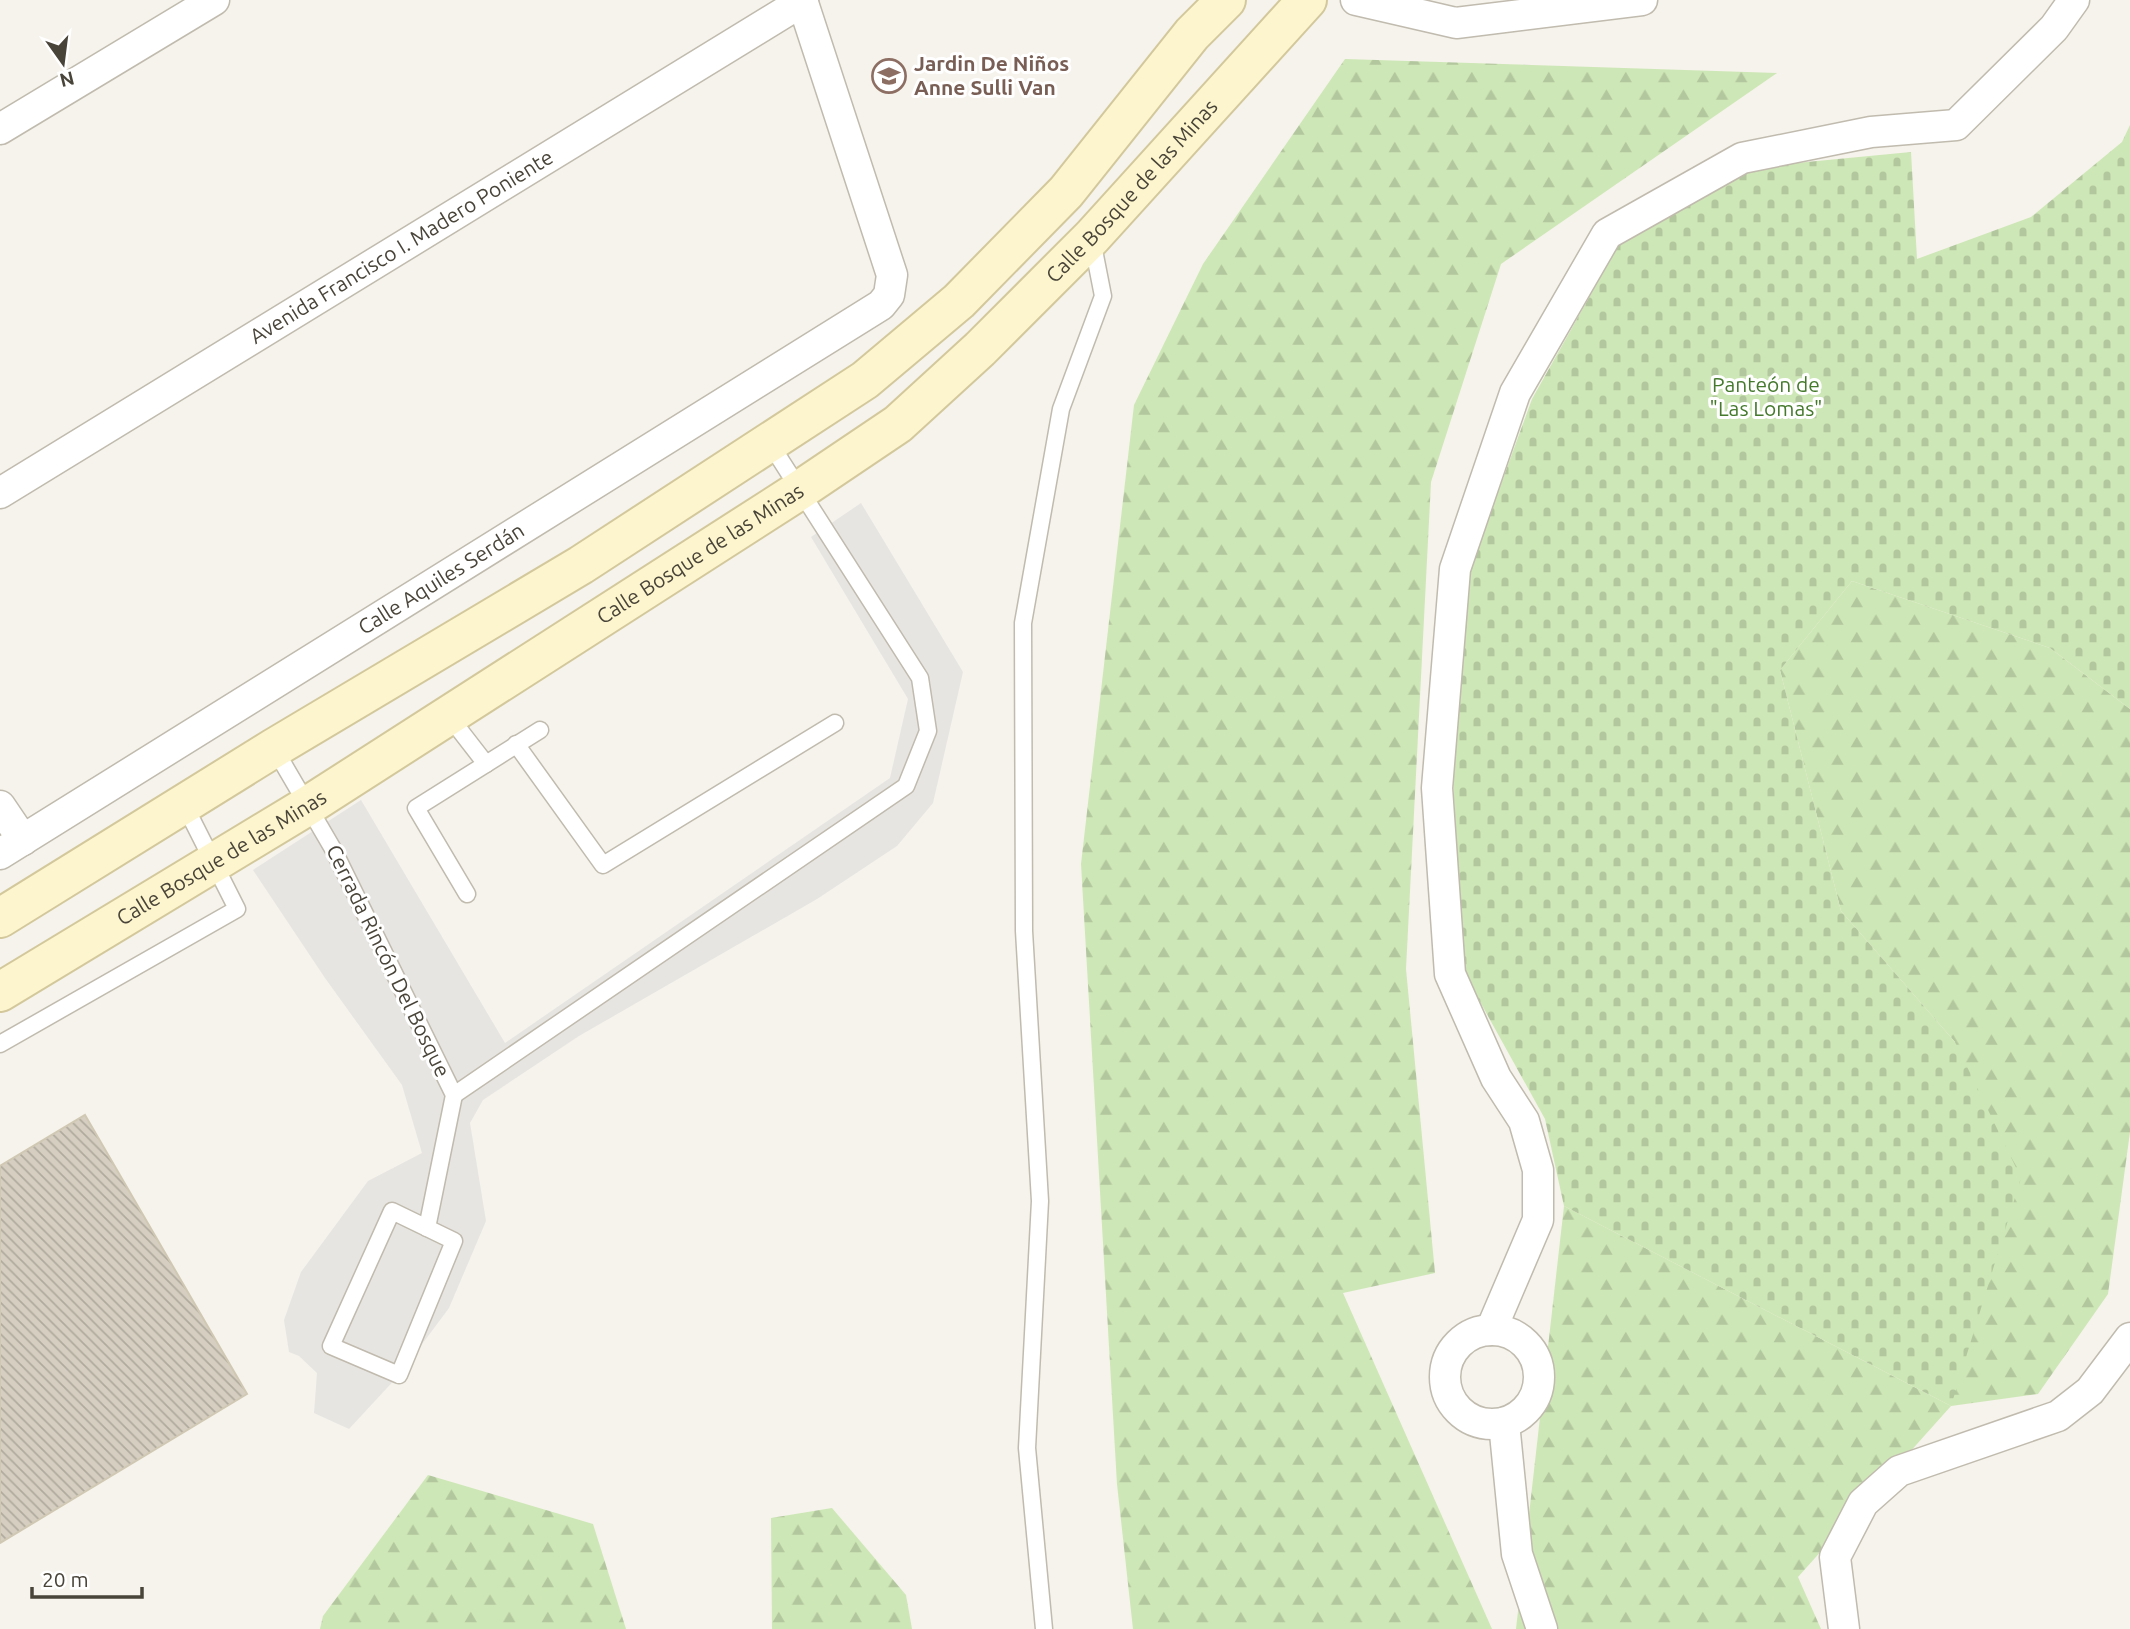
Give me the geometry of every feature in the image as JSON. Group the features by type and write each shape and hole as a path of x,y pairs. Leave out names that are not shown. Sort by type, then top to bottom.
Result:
{"main road":[{"path":"0,918 274,748 581,565 771,444 865,380 958,301 1066,192 1192,34 1226,0"},
{"name":"Calle Bosque de las Minas","path":"0,992 309,805 800,490 898,424 981,349 1092,237 1307,0"}],"street":[{"path":"0,129 214,0"},
{"name":"Calle Aquiles Serdán","path":"12,847 881,305 889,295 892,275 802,0"},
{"name":"Avenida Francisco I. Madero Poniente","path":"0,493 802,0"},
{"path":"1356,0 1456,23 1642,0"},
{"path":"1491,1329 1538,1220 1538,1170 1524,1121 1496,1078 1450,974 1437,788 1455,569 1515,393 1607,234 1742,158 1871,132 1956,125 2054,28 2074,0"},
{"path":"0,806 12,847"},
{"path":"1491,1329 1506,1331 1531,1349 1538,1363 1537,1393 1530,1406 1504,1423 1486,1424 1469,1419 1455,1408 1446,1392 1444,1375 1448,1358 1459,1343 1474,1333 1491,1329"},
{"path":"1844,1629 1835,1557 1864,1503 1899,1471 2013,1429 2058,1416 2090,1391 2130,1338"},
{"path":"1504,1423 1517,1553 1542,1629"}],"lane":[{"path":"1044,1629 1027,1448 1040,1201 1024,931 1023,623 1061,409 1103,296 1092,237"},
{"path":"454,1096 906,786 928,731 920,678 771,444"},
{"path":"448,715 486,764"},
{"path":"516,744 603,865 835,723"},
{"path":"467,894 416,808 540,730"},
{"name":"Cerrada Rincón Del Bosque","path":"274,748 309,805 454,1096 427,1228"},
{"path":"0,1044 237,909 184,804"},
{"path":"392,1211 427,1228 454,1241 399,1375 331,1346 392,1211"}],"green space":[{"path":"1345,59 1777,73 1501,264 1431,482 1406,969 1435,1273 1343,1293 1492,1629 1133,1629 1117,1484 1081,864 1134,405 1203,264"},
{"name":"Panteón de \"Las Lomas\"","path":"2130,125 2130,709 2050,648 1852,581 1780,670 1841,911 1955,1042 2021,1178 1951,1406 1564,1206 1545,1119 1463,971 1453,778 1470,569 1532,399 1618,246 1753,167 1911,152 1917,259 2031,217 2122,142"},
{"path":"1852,581 2050,648 2130,709 2130,1132 2108,1294 2038,1394 1951,1406 1955,1042 1841,911 1780,670"},
{"path":"1564,1206 1951,1406 1798,1577 1821,1629 1516,1629"},
{"path":"428,1475 593,1524 626,1629 320,1629 323,1616"},
{"path":"832,1508 906,1595 912,1629 772,1629 771,1518"}],"shaded area":[{"path":"861,503 963,672 933,803 897,846 817,899 579,1036 483,1100 470,1123 486,1221 449,1308 399,1375 349,1429 314,1413 317,1373 299,1356 289,1352 284,1320 301,1272 368,1181 422,1153 402,1085 325,978 253,870 361,800 505,1043 890,778 908,699 811,537"}],"building":[{"path":"85,1115 247,1394 0,1543 0,1166"}],"place":[{"name":"Jardin De Niños Anne Sulli Van","path":"889,76"}]}
